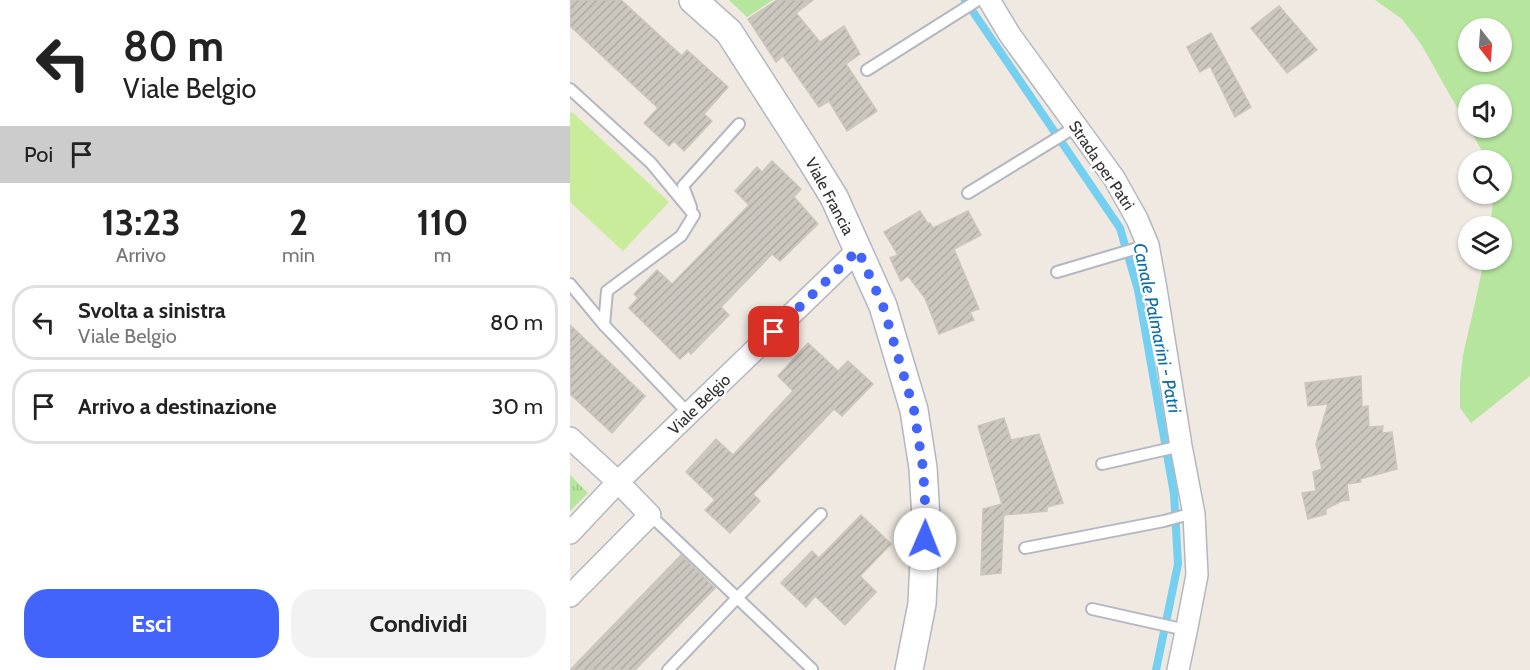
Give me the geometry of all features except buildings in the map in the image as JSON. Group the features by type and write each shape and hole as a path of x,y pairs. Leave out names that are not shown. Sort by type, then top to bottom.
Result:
{"street":[{"name":"Viale Francia","path":"693,0 729,32 803,147 834,197 883,306 914,410 923,468 926,518 922,604 909,670"},
{"name":"Strada per Patri","path":"988,0 1073,129 1114,178 1137,219 1156,289 1197,575 1182,629 1178,670"},
{"name":"Viale Belgio","path":"570,533 618,482 858,250"},
{"path":"570,438 650,515 570,596"}],"lane":[{"path":"867,70 978,0"},
{"path":"570,88 651,163 694,215"},
{"path":"694,215 683,186 739,124"},
{"path":"968,193 1073,129"},
{"path":"604,325 607,291 681,237 694,215"},
{"path":"1057,272 1143,246"},
{"path":"570,284 604,325 689,414"},
{"path":"1102,464 1177,447"},
{"path":"668,670 821,514"},
{"path":"1025,548 1190,514"},
{"path":"650,515 812,669"},
{"path":"1092,609 1182,629"}],"green space":[{"path":"729,0 773,0 747,17"},
{"path":"1375,0 1530,0 1530,376 1471,423 1460,408 1460,382 1463,355 1482,270 1512,270 1512,216 1491,216 1493,204 1512,204 1512,150 1481,150 1475,138 1512,138 1512,84 1458,84 1458,109 1421,44 1402,19"},
{"path":"572,112 669,202 623,251 570,202 570,114"},
{"path":"570,475 588,493 570,511"}],"waterway":[{"name":"Canale Palmarini - Patri","path":"965,0 1120,228 1138,290 1174,494 1178,564 1156,670"}],"route":[{"path":"774,332 858,250 883,306 914,410 923,468 925,539"}]}
